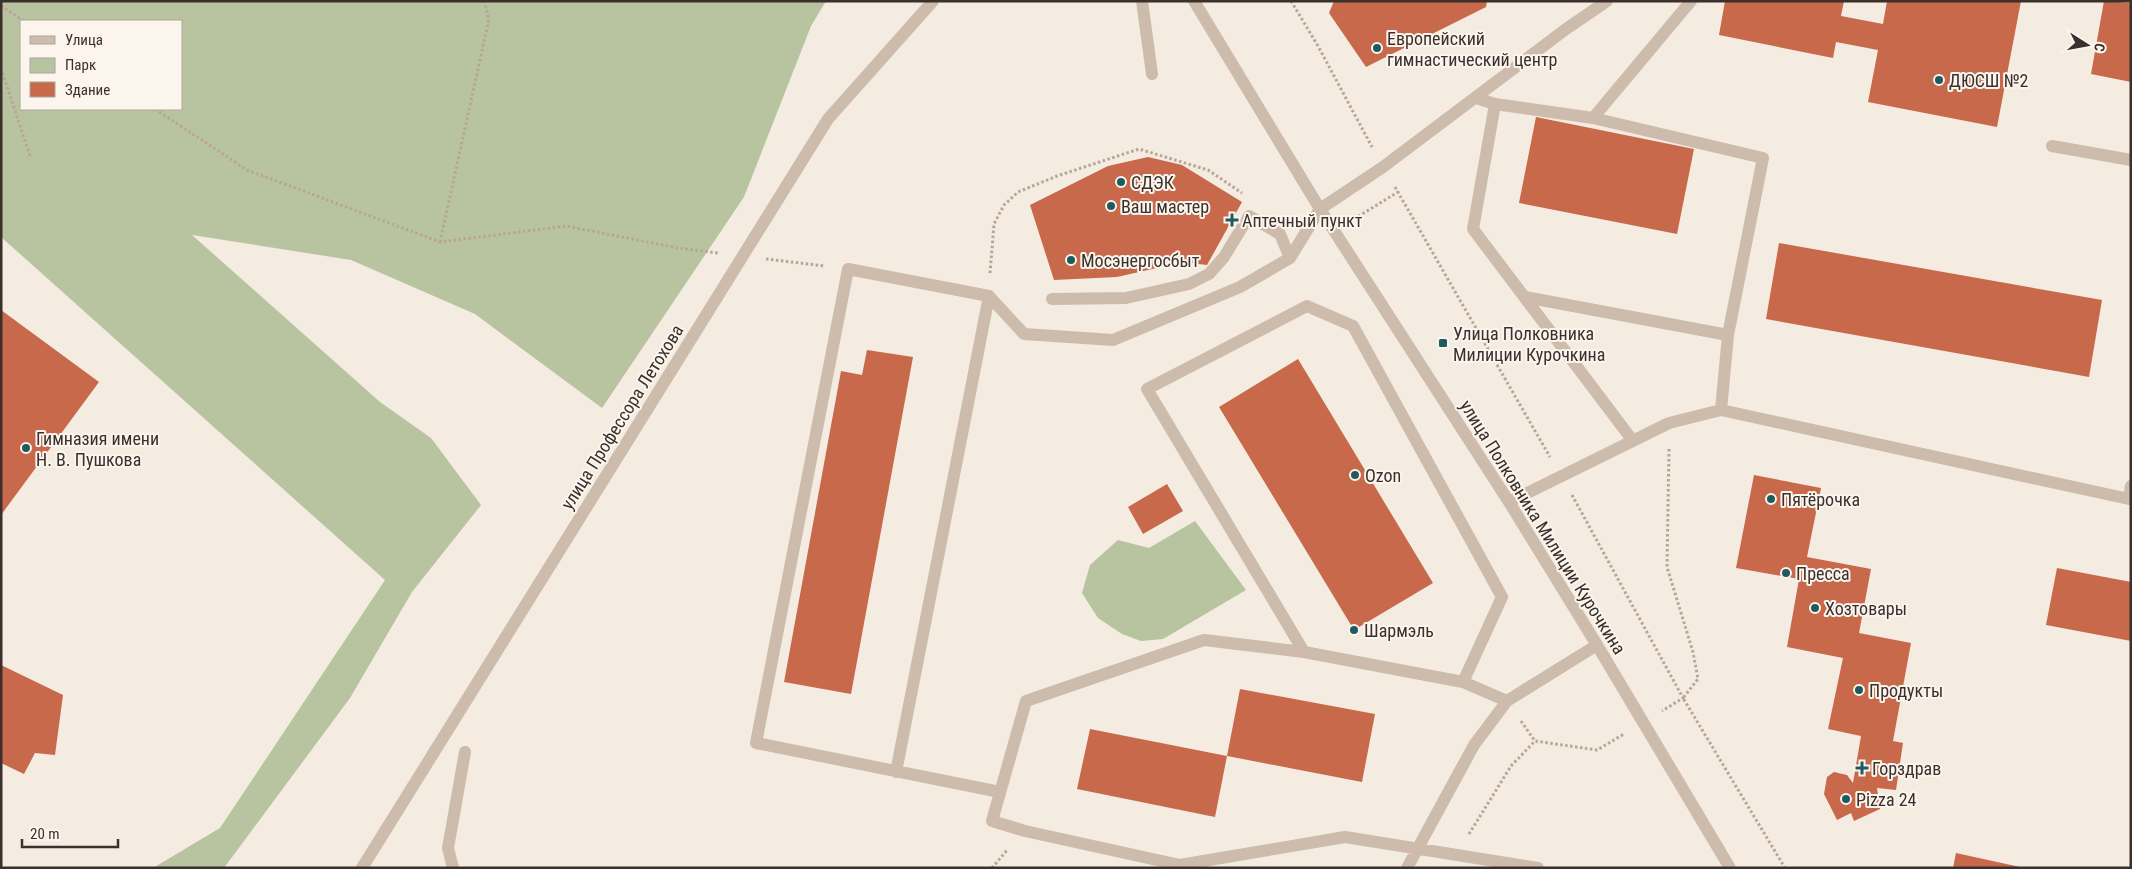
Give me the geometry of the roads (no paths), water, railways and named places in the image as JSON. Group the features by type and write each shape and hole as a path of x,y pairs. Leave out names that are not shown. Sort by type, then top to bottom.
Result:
{"street":[{"name":"улица Профессора Летохова","path":"362,868 828,119 933,1"},
{"path":"1142,1 1152,74"},
{"name":"улица Полковника Милиции Курочкина","path":"1194,1 1320,209 1509,502 1730,868"},
{"path":"1000,792 756,744 848,269 989,296 1024,334 1113,340 1240,287 1290,258 1320,209 1383,167 1566,29 1607,1"},
{"path":"1593,118 1691,1"},
{"path":"1476,98 1495,104 1593,118 1763,158 1728,335 1721,410"},
{"path":"1495,104 1473,229 1633,441"},
{"path":"2052,146 2131,160"},
{"path":"1052,299 1126,298 1189,284 1209,274 1224,258 1249,216 1280,234 1290,258"},
{"path":"896,772 989,296"},
{"path":"1525,297 1728,335"},
{"path":"1304,652 1147,389 1307,306 1353,326 1502,596 1463,682"},
{"path":"1509,502 1669,423 1721,410 2130,496"},
{"path":"1507,701 1463,682 1304,652 1204,640 1026,701 992,821 1025,831 1180,865 1345,837 1538,868"},
{"path":"1407,868 1474,745 1507,701 1597,645"},
{"path":"453,868 448,848 465,752"}],"place":[{"name":"Европейский гимнастический центр","path":"1377,48"},
{"name":"ДЮСШ №2","path":"1939,80"},
{"name":"СДЭК","path":"1121,182"},
{"name":"Ваш мастер","path":"1111,206"},
{"name":"Аптечный пункт","path":"1232,220"},
{"name":"Мосэнергосбыт","path":"1071,260"},
{"name":"Улица Полковника Милиции Курочкина","path":"1443,343"},
{"name":"Гимназия имени Н. В. Пушкова","path":"26,448"},
{"name":"Ozon","path":"1355,475"},
{"name":"Пятёрочка","path":"1771,499"},
{"name":"Пресса","path":"1786,573"},
{"name":"Хозтовары","path":"1815,608"},
{"name":"Шармэль","path":"1354,630"},
{"name":"Продукты","path":"1859,690"},
{"name":"Горздрав","path":"1862,768"},
{"name":"Pizza 24","path":"1846,799"}]}
